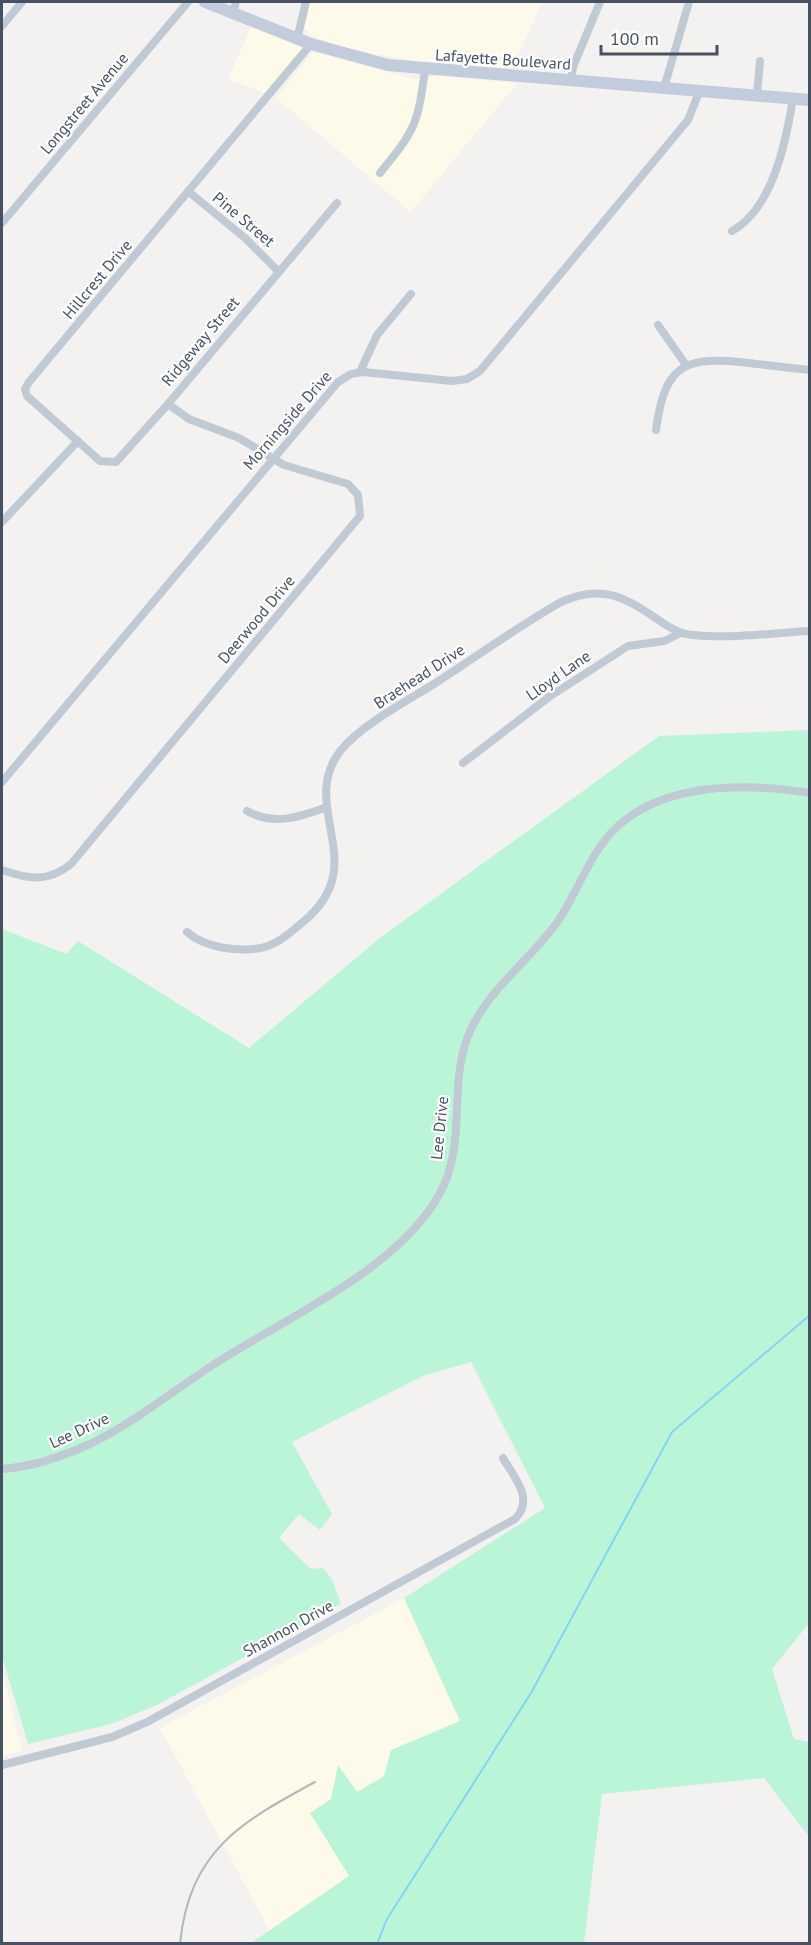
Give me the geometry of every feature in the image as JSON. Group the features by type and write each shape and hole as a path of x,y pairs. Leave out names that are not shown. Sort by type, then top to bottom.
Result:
{"main road":[{"name":"Lafayette Boulevard","path":"205,2 234,7 297,39 367,61 425,69 810,100"}],"street":[{"path":"2,26 22,2"},
{"name":"Longstreet Avenue","path":"2,223 188,2"},
{"path":"297,39 306,2"},
{"path":"571,80 573,67 600,2"},
{"path":"664,88 690,2"},
{"name":"Hillcrest Drive","path":"78,441 28,398 25,389 311,44"},
{"path":"757,95 760,61"},
{"path":"380,173 414,130 420,108 425,69"},
{"path":"411,294 377,335 360,372 452,381 467,379 480,371 688,120 700,90"},
{"path":"732,231 753,216 780,159 787,139 793,98"},
{"name":"Pine Street","path":"189,192 245,238 278,270"},
{"name":"Ridgeway Street","path":"78,441 100,461 116,462 168,404 278,270 337,203"},
{"path":"658,325 686,365"},
{"path":"656,430 668,387 675,374 686,365 712,359 810,370"},
{"name":"Morningside Drive","path":"2,782 334,385 345,377 360,372"},
{"name":"Deerwood Drive","path":"2,870 23,878 39,879 56,875 71,864 357,522 360,502 348,484 302,472 239,438 202,426 168,404"},
{"path":"2,522 78,441"},
{"name":"Braehead Drive","path":"187,932 210,944 256,949 278,941 309,917 327,895 335,876 334,846 325,791 331,765 352,740 561,602 583,593 615,595 681,633 700,636 810,631"},
{"name":"Lloyd Lane","path":"463,762 549,697 628,646 664,641 681,633"},
{"name":"Lee Drive","path":"2,1469 45,1462 114,1431 225,1357 355,1279 377,1263 418,1225 440,1193 449,1172 454,1148 461,1063 479,1014 553,928 601,846 620,822 644,806 710,790 764,786 810,793"},
{"path":"247,811 265,819 279,820 327,807"},
{"name":"Shannon Drive","path":"2,1765 112,1737 147,1722 515,1519 524,1505 523,1492 503,1458"}],"shaded area":[{"path":"310,2 542,2 512,69 414,61 341,48 309,34 304,27"},
{"path":"251,27 304,49 267,94 228,79"},
{"path":"313,52 413,79 437,76 517,83 411,212 276,98"},
{"path":"404,1598 460,1721 392,1750 384,1776 357,1792 338,1766 331,1799 311,1813 349,1876 270,1931 160,1728"},
{"path":"2,1671 22,1751 2,1756"}],"green space":[{"path":"809,730 810,1622 772,1669 794,1739 809,1742 809,1837 764,1778 602,1794 584,1943 251,1943 349,1876 310,1813 331,1799 338,1765 357,1792 384,1776 391,1750 460,1721 404,1598 545,1508 471,1362 423,1376 292,1442 332,1514 320,1530 299,1514 279,1538 311,1569 323,1568 332,1579 341,1604 157,1705 111,1724 28,1744 2,1656 2,929 66,954 78,941 249,1048 381,937 659,736"}],"waterway":[{"path":"377,1944 387,1919 531,1693 672,1432 810,1315"}],"railway":[{"path":"180,1944 185,1912 194,1885 207,1862 242,1826 315,1782"}]}
